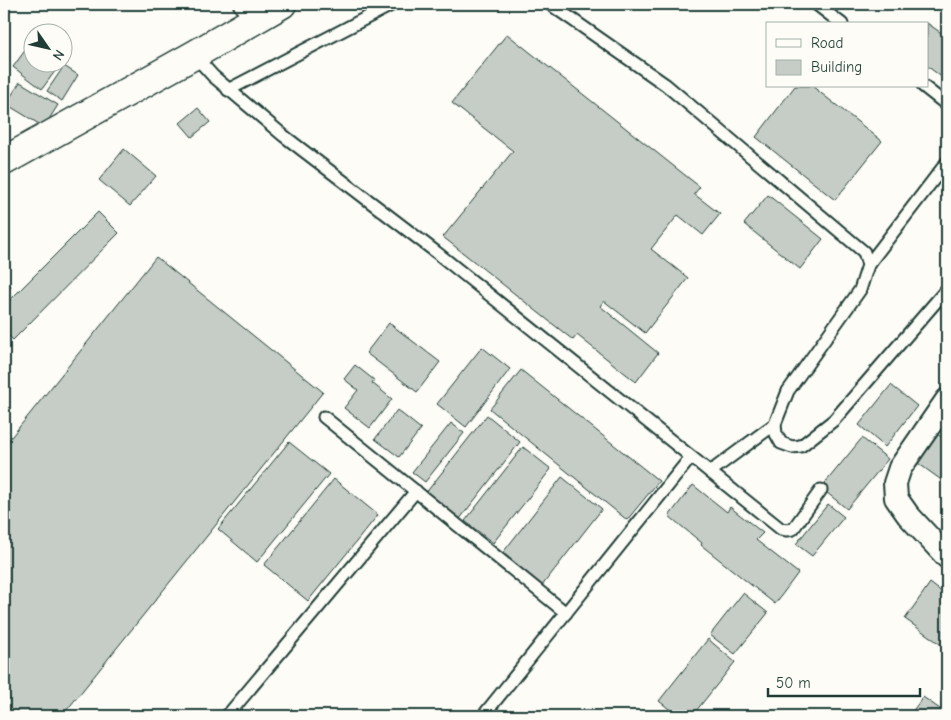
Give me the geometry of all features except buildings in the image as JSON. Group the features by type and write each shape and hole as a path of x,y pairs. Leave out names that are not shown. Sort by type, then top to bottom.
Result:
{"highway":[{"path":"4,161 194,55 252,11 282,4"}],"street":[{"path":"947,400 900,468 895,482 896,498 908,515 947,558"}],"lane":[{"path":"228,90 393,4"},
{"path":"550,4 673,91 864,252 868,265"},
{"path":"816,4 839,22"},
{"path":"194,55 228,90 284,136 443,258 781,529 792,529 821,490"},
{"path":"926,88 947,105"},
{"path":"947,162 868,265 860,290 788,391 775,424 776,434 781,443 792,447 801,446 815,437 834,420 947,289"},
{"path":"324,417 566,613"},
{"path":"710,472 775,424"},
{"path":"483,716 691,457"},
{"path":"226,716 416,491"}]}
